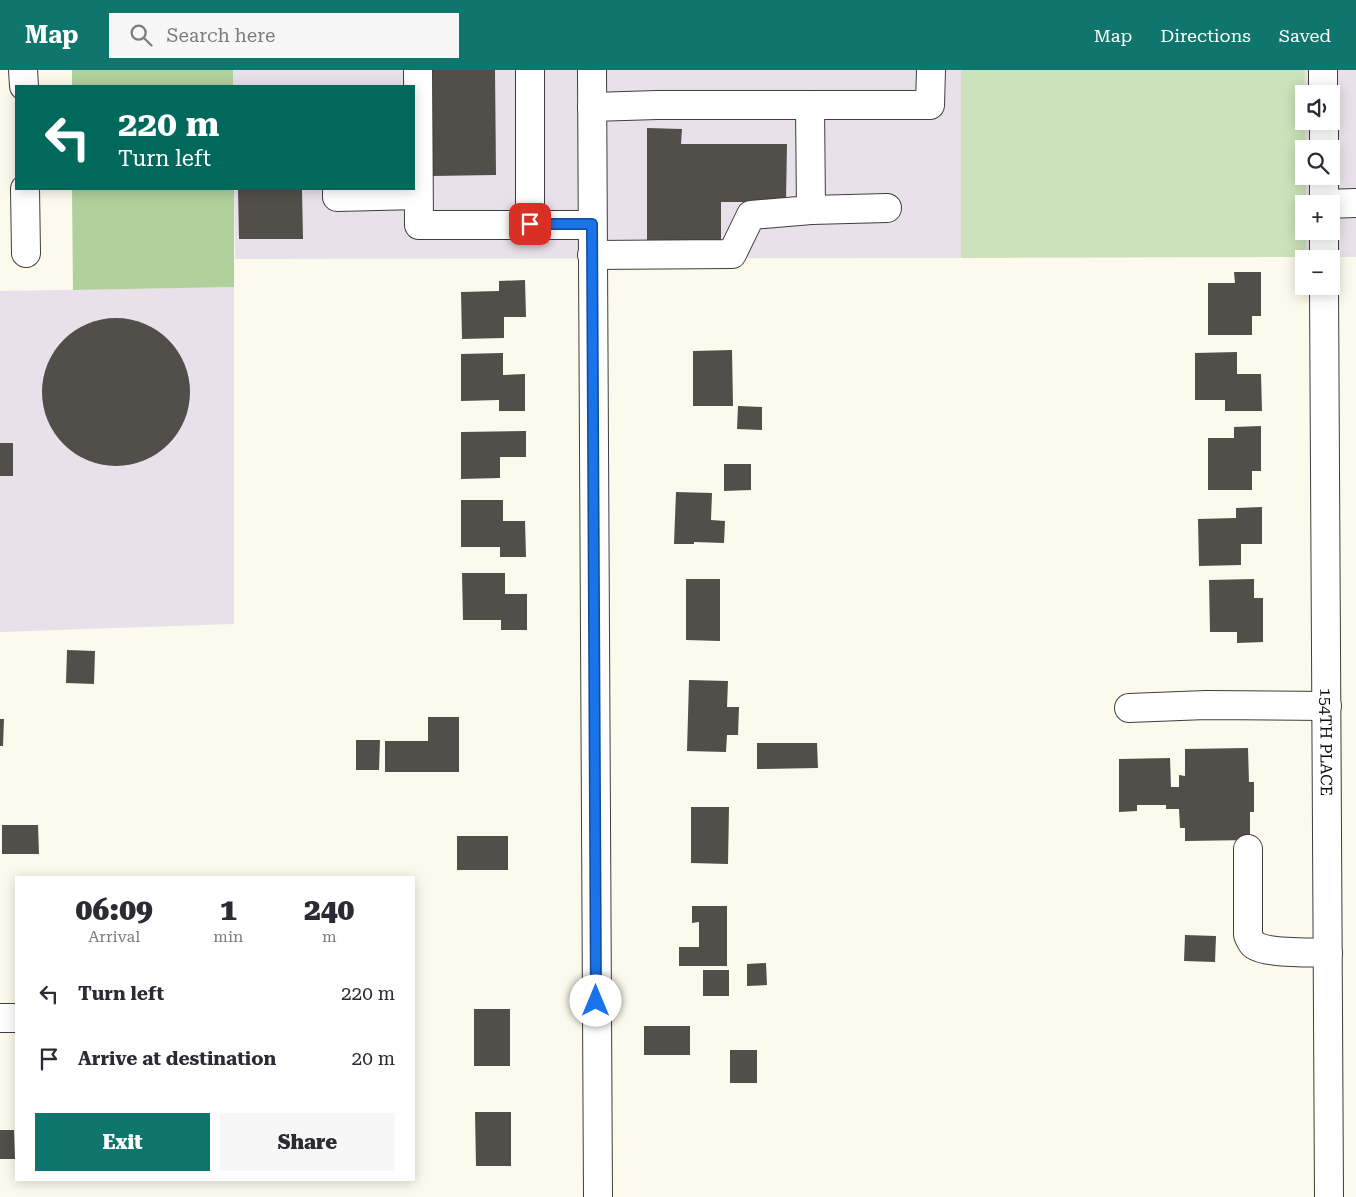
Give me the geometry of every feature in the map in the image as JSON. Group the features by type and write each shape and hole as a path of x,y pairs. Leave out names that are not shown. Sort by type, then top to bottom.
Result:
{"street":[{"path":"23,70 24,85"},
{"path":"418,70 419,225 592,224"},
{"path":"530,70 530,224"},
{"path":"592,70 598,1197"},
{"path":"592,107 657,105 930,105 931,70"},
{"path":"1323,70 1323,85"},
{"path":"810,105 811,210"},
{"path":"25,190 26,253"},
{"path":"337,190 337,197 418,195"},
{"path":"1340,203 1356,202"},
{"path":"592,254 732,254 751,215 811,210 887,208"},
{"name":"154TH PLACE","path":"1324,295 1330,1197"},
{"path":"1129,708 1206,705 1327,706"},
{"path":"1248,849 1248,935 1253,944 1261,948 1274,950 1328,953"},
{"path":"0,1018 15,1018"}],"shaded area":[{"path":"233,70 961,70 961,258 235,259 234,190 415,190 415,85 233,85"},
{"path":"1305,70 1356,70 1356,257 1340,257 1340,250 1307,250 1306,240 1340,240 1340,195 1306,195 1306,185 1340,185 1340,140 1306,140 1305,130 1340,130 1340,85 1305,85"},
{"path":"234,287 234,624 0,632 0,291"}],"green space":[{"path":"72,70 233,70 233,85 72,85"},
{"path":"961,70 1305,70 1305,85 1295,85 1295,130 1305,130 1306,140 1295,140 1295,185 1306,185 1306,195 1295,195 1295,240 1306,240 1307,250 1295,250 1295,257 961,258"},
{"path":"72,190 234,190 234,287 73,290"}],"building":[{"path":"430,70 495,70 496,175 431,176"},
{"path":"647,128 682,129 681,144 787,144 786,202 721,202 721,248 647,247"},
{"path":"238,190 302,190 303,239 239,239"},
{"path":"1234,272 1261,272 1261,316 1252,316 1252,335 1208,335 1208,283 1235,283"},
{"path":"525,280 526,317 504,317 504,338 462,339 461,292 499,291 499,281"},
{"path":"116,318 144,323 157,330 168,340 178,351 185,364 190,392 185,420 178,433 168,444 157,454 144,461 116,466 88,461 75,454 64,444 54,433 47,420 42,392 47,364 54,351 64,340 75,330 88,323"},
{"path":"732,350 733,406 693,406 693,351"},
{"path":"1237,352 1237,374 1261,374 1262,411 1225,411 1225,400 1195,400 1195,353"},
{"path":"503,353 503,375 525,374 525,411 499,411 499,400 461,401 461,354"},
{"path":"738,406 762,407 762,430 737,429"},
{"path":"1261,426 1261,471 1252,471 1252,490 1208,490 1208,438 1234,438 1234,427"},
{"path":"526,431 526,457 500,457 500,478 461,479 461,432"},
{"path":"0,443 13,443 13,476 0,476"},
{"path":"724,464 751,464 751,490 724,491"},
{"path":"676,492 712,493 711,520 725,521 724,543 694,542 694,544 674,544"},
{"path":"461,500 503,500 503,521 525,521 526,557 500,557 500,547 461,547"},
{"path":"1262,507 1262,544 1241,544 1241,565 1199,566 1198,519 1236,518 1236,508"},
{"path":"462,573 505,573 505,594 527,594 527,630 501,630 501,620 463,620"},
{"path":"686,579 720,579 720,641 686,640"},
{"path":"1254,579 1254,598 1263,598 1263,642 1237,643 1237,632 1210,632 1209,580"},
{"path":"67,650 95,651 94,684 66,683"},
{"path":"689,680 728,681 727,707 739,707 738,735 727,735 726,752 687,751"},
{"path":"428,717 459,717 459,772 385,772 385,741 428,741"},
{"path":"0,719 4,719 3,746 0,746"},
{"path":"356,740 380,740 379,770 356,770"},
{"path":"757,743 817,743 818,768 757,769"},
{"path":"1248,748 1249,782 1254,782 1254,812 1250,812 1250,840 1185,841 1185,828 1180,828 1179,809 1166,809 1166,805 1137,805 1137,811 1119,812 1119,759 1170,758 1171,787 1179,787 1179,775 1185,776 1185,749"},
{"path":"691,807 729,807 728,864 691,863"},
{"path":"2,825 38,825 39,854 2,854"},
{"path":"457,836 508,836 508,870 457,870"},
{"path":"692,906 727,906 727,966 679,966 679,947 699,947 699,922 692,923"},
{"path":"1185,935 1216,936 1215,962 1184,961"},
{"path":"766,963 767,985 747,986 747,964"},
{"path":"703,970 729,970 729,996 703,996"},
{"path":"474,1009 510,1009 510,1066 474,1066"},
{"path":"644,1026 690,1026 690,1055 644,1055"},
{"path":"730,1050 757,1050 757,1083 730,1083"},
{"path":"475,1112 511,1112 511,1166 476,1166"},
{"path":"0,1130 14,1130 15,1159 0,1159"}],"route":[{"path":"530,224 592,224 596,1001"}]}
